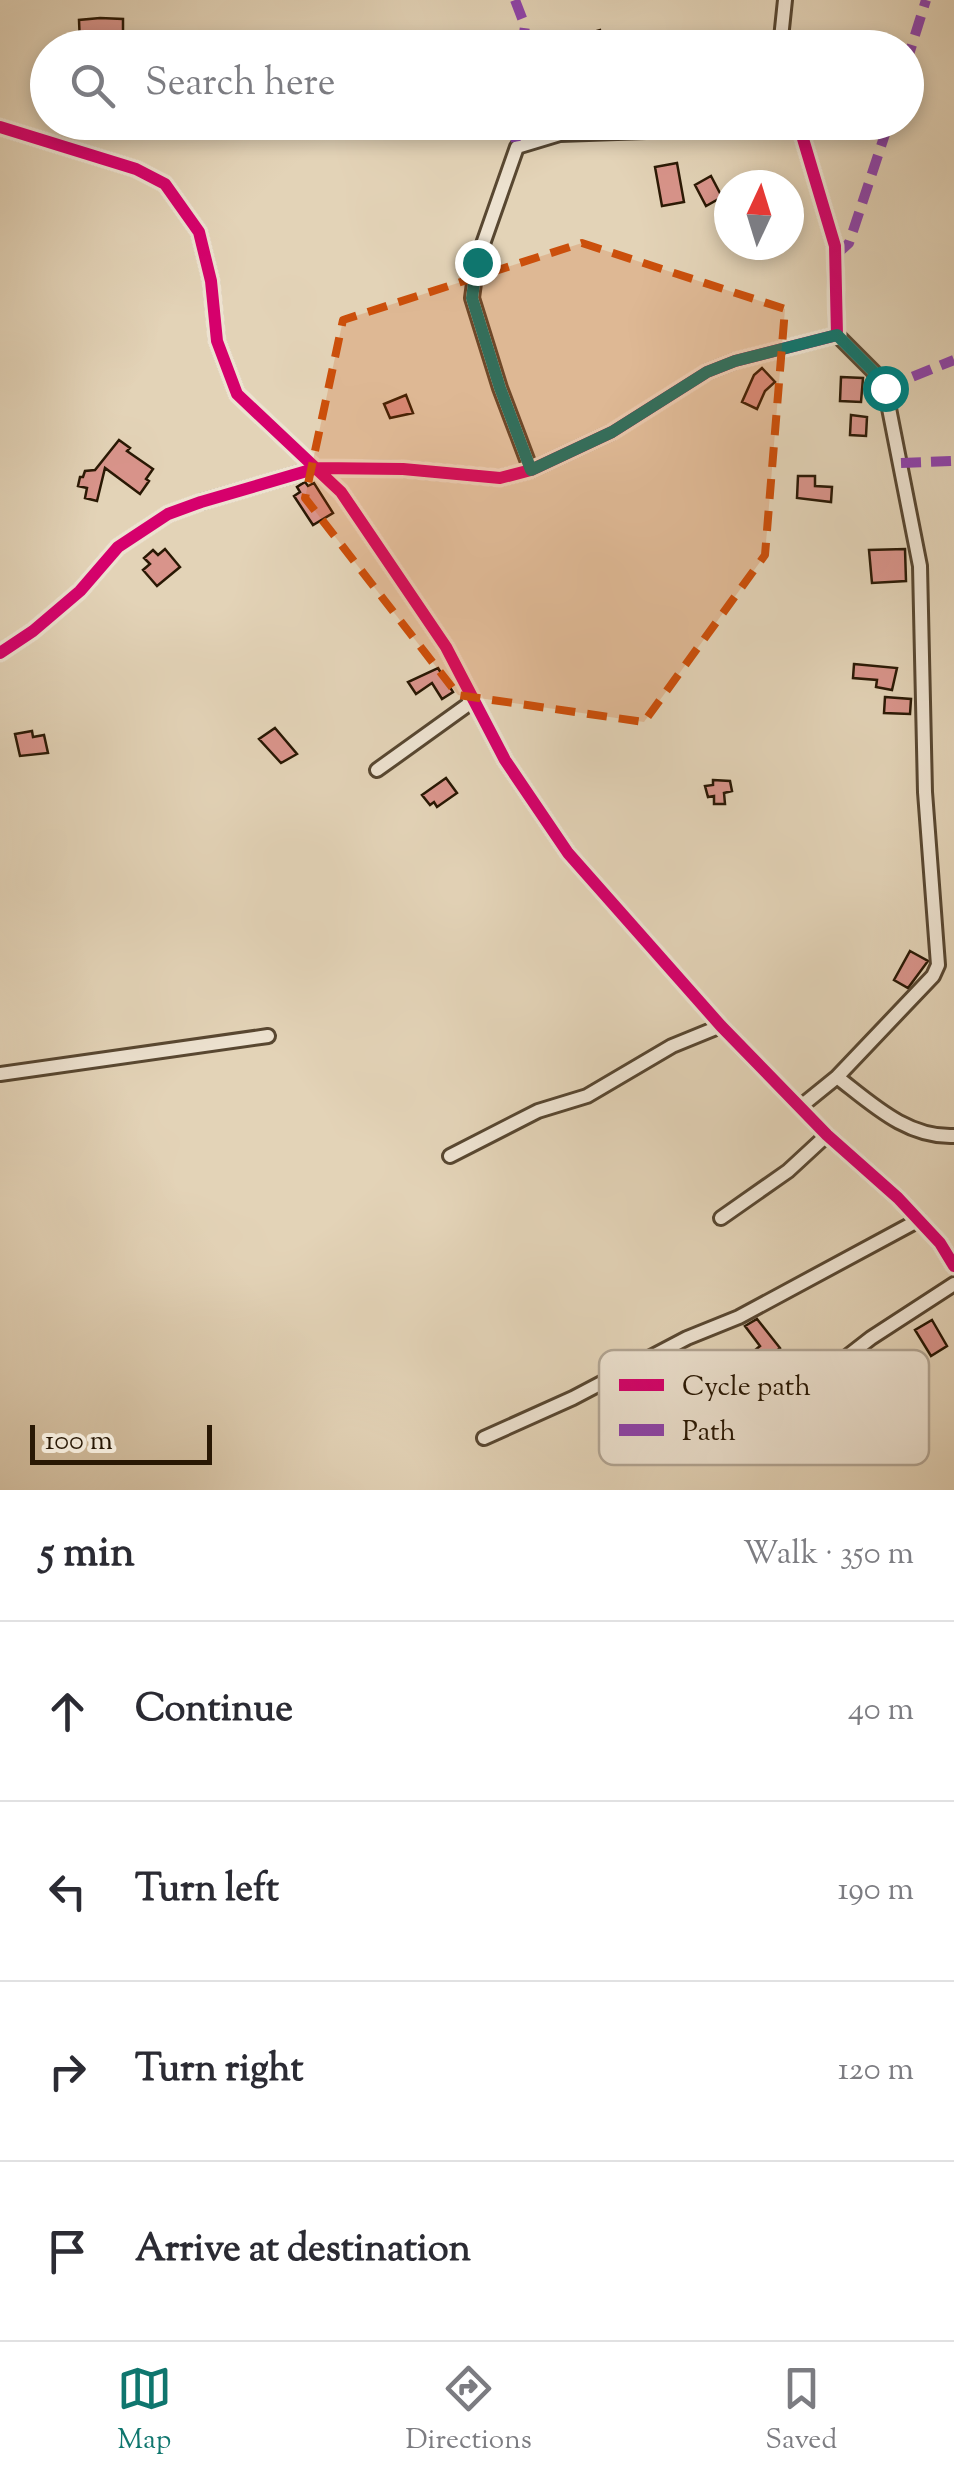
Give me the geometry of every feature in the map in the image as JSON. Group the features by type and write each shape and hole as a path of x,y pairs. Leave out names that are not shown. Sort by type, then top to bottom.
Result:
{"street":[{"path":"782,30 785,0"},
{"path":"0,127 30,136"},
{"path":"42,140 136,169 165,184 198,232 210,281 217,340 237,394 341,492 446,647 506,760 568,853 721,1026 827,1135 919,1220 954,1266"},
{"path":"531,470 472,298 477,262 517,146 538,140"},
{"path":"800,1107 837,1076 933,976 938,950 925,792 920,566 885,388 837,335 835,246 803,140"},
{"path":"1,650 34,630 80,590 118,547 168,514 317,468 403,469 500,478 531,470 612,432 707,372 837,335"},
{"path":"377,770 473,702"},
{"path":"450,1156 538,1111 587,1096 672,1046 721,1026"},
{"path":"0,1074 268,1036"},
{"path":"837,1076 901,1123 937,1136 954,1136"},
{"path":"720,1218 788,1171 827,1135"},
{"path":"665,1350 739,1317 919,1220"},
{"path":"855,1350 954,1284"},
{"path":"484,1438 599,1384"}],"highlighted area":[{"path":"582,243 785,309 765,555 644,722 458,695 305,498 343,320"}],"building":[{"path":"123,19 123,30 79,30 79,20"},
{"path":"677,163 684,202 662,206 655,167"},
{"path":"711,176 714,202 706,206 695,185"},
{"path":"762,368 775,382 765,391 757,409 742,402 754,375"},
{"path":"841,377 863,378 861,402 840,401"},
{"path":"406,395 413,413 390,418 384,404"},
{"path":"851,415 867,417 866,436 850,435"},
{"path":"119,440 130,448 127,451 153,469 146,479 149,481 140,494 105,468 97,501 85,498 87,488 78,486 80,477 85,471 95,470"},
{"path":"798,476 815,476 815,486 832,487 831,502 797,498"},
{"path":"305,482 308,486 314,483 333,513 313,525 294,496 300,492 297,487"},
{"path":"165,549 180,567 157,586 143,570 150,564 144,558 153,550 158,555"},
{"path":"905,549 906,581 872,583 869,550"},
{"path":"854,664 897,668 892,690 876,687 877,680 853,678"},
{"path":"438,668 453,692 442,699 432,683 416,694 408,682"},
{"path":"885,697 911,699 910,714 884,713"},
{"path":"275,728 297,754 281,763 259,739"},
{"path":"32,731 33,737 44,735 48,753 20,756 15,734"},
{"path":"446,778 457,793 437,807 434,802 430,805 422,795"},
{"path":"713,780 730,781 732,791 724,793 725,804 714,804 714,796 708,797 705,786 713,785"},
{"path":"910,951 928,961 908,988 894,980"},
{"path":"757,1319 780,1348 755,1350 760,1346 745,1326"},
{"path":"932,1320 947,1346 931,1356 915,1330"}],"marked path":[{"path":"515,0 524,30"},
{"path":"917,30 926,0"},
{"path":"516,140 517,147"},
{"path":"836,255 849,243 883,140"},
{"path":"885,388 954,360"},
{"path":"901,463 954,461"}],"cycle path":[{"path":"0,127 30,136"},
{"path":"42,140 136,169 165,184 199,232 211,281 217,341 237,394 341,492 446,647 505,760 568,853 721,1026 827,1135 898,1198 940,1243 954,1266"},
{"path":"0,653 80,591 118,547 168,514 317,468 403,469 500,478 531,470 612,432 707,372 837,335 835,246 803,140"}],"route":[{"path":"477,262 472,298 531,470 612,432 707,372 837,335 885,388"}]}
